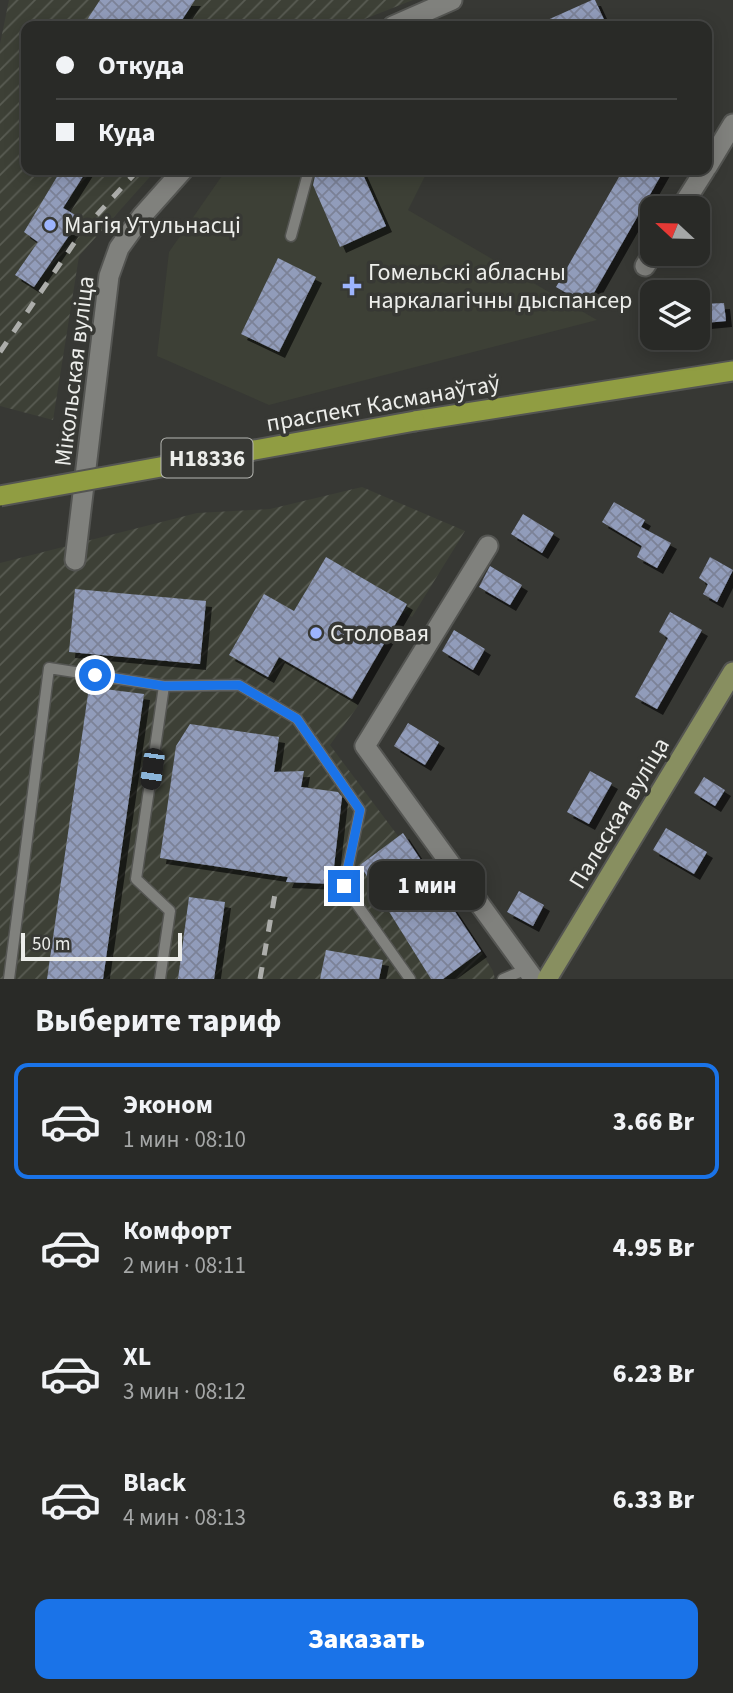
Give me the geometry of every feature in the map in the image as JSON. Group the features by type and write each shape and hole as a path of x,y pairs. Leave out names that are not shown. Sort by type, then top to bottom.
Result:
{"main road":[{"name":"праспект Касманаўтаў","path":"0,495 415,421 733,371"},
{"name":"Палеская вуліца","path":"547,979 733,672"}],"street":[{"path":"405,21 453,0"},
{"path":"712,158 733,124"},
{"name":"Мікольская вуліца","path":"75,560 109,276 119,248 142,216 179,175"},
{"path":"688,196 702,175"},
{"path":"488,546 365,746 531,974"}],"lane":[{"path":"291,236 308,175"},
{"path":"9,979 48,668 164,686 239,685 297,719 360,810 344,886 410,979"},
{"path":"160,979 170,911 136,879 164,686"},
{"path":"503,979 531,974"}],"shaded area":[{"path":"9,0 413,0 360,21 21,21 21,175 152,175 79,256 53,420 0,406 0,44"},
{"name":"Гомельскі абласны наркалагічны дыспансер","path":"223,175 426,175 408,210 597,320 269,405 157,356 169,252"},
{"path":"362,487 465,531 412,617 403,612 352,699 358,706 330,745 398,836 403,833 481,951 495,979 0,979 0,563 197,513 270,509"}],"building":[{"path":"100,0 195,0 181,21 86,21"},
{"path":"595,0 605,21 545,21"},
{"path":"58,175 84,175 63,208 81,218 34,287 15,275 38,242 24,232"},
{"path":"363,175 386,226 340,247 313,185 315,176"},
{"path":"620,175 661,175 649,196 640,196 640,212 587,305 556,287"},
{"name":"Гомельскі абласны наркалагічны дыспансер","path":"278,258 316,277 279,352 241,334"},
{"path":"724,303 726,321 710,323 710,304"},
{"path":"614,502 645,520 641,527 671,543 657,568 637,557 642,546 602,522"},
{"path":"523,514 554,533 542,553 511,534"},
{"name":"Столовая","path":"326,557 407,604 352,699 279,657 268,677 229,655 264,594 294,611"},
{"path":"710,557 733,570 717,602 703,594 708,584 699,578"},
{"path":"490,566 522,585 510,605 479,587"},
{"path":"75,589 206,601 200,664 69,652"},
{"path":"670,612 702,630 657,709 635,697 668,638 659,632"},
{"path":"454,630 485,649 473,670 442,651"},
{"path":"89,687 144,694 103,979 47,979"},
{"path":"408,723 439,742 425,765 394,746"},
{"path":"190,724 279,737 274,772 304,771 301,787 338,792 342,797 332,884 286,882 288,877 160,858 176,746"},
{"path":"590,771 612,783 589,824 567,812"},
{"path":"704,777 725,790 715,806 694,793"},
{"path":"666,828 707,852 694,874 653,850"},
{"path":"403,833 481,951 443,979 431,979 360,865"},
{"path":"519,891 544,905 533,926 507,912"},
{"path":"189,897 225,902 214,979 178,979"},
{"path":"326,950 383,960 379,979 320,979"}],"railway":[{"path":"0,352 83,230 133,175"},
{"path":"260,979 275,894"}],"place":[{"name":"Магія Утульнасці","path":"50,225"},
{"name":"Гомельскі абласны наркалагічны дыспансер","path":"352,286"},
{"name":"Столовая","path":"316,633"}],"route":[{"path":"95,675 164,686 239,685 297,719 360,810 344,886"}]}
